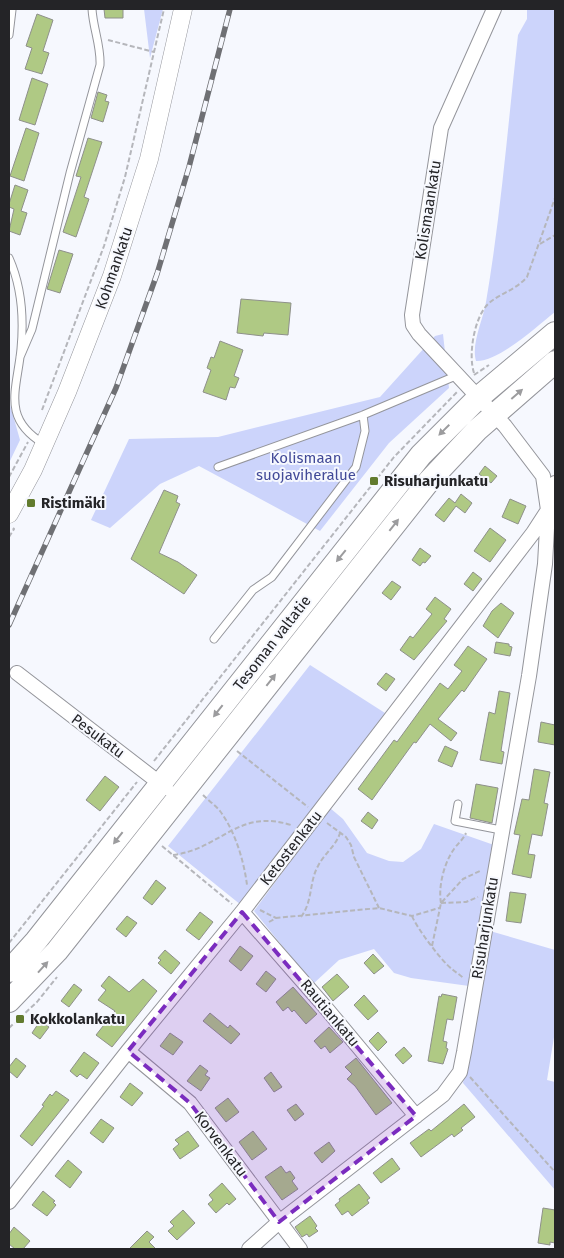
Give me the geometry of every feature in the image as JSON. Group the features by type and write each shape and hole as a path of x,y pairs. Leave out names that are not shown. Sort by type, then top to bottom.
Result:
{"main road":[{"name":"Tesoman valtatie","path":"9,971 36,941 153,778 421,455 479,397 555,333"},
{"name":"Tesoman valtatie","path":"9,1001 58,951 430,481 460,447 494,414 555,362"}],"street":[{"name":"Kohmankatu","path":"9,514 37,440 81,359 131,218 149,159 183,9"},
{"name":"Kolismaankatu","path":"494,9 441,128 412,315 413,325 419,334 494,414 543,476 548,510"},
{"name":"Ketostenkatu","path":"9,1202 128,1051 248,904 533,533 548,510 555,483"},
{"name":"Risuharjunkatu","path":"249,1249 280,1222 443,1095 460,1072 533,648 545,564 548,510"},
{"name":"Pesukatu","path":"17,673 179,798"},
{"name":"Rautiankatu","path":"248,904 326,1008 416,1116"},
{"name":"Korvenkatu","path":"128,1051 190,1103 300,1249"}],"lane":[{"path":"37,440 21,424 15,404 15,377 20,356 32,329 70,173 100,65 98,45 92,23 92,9"},
{"path":"9,35 12,10"},
{"path":"9,258 21,295 20,356"},
{"path":"218,468 363,415 459,375"},
{"path":"214,640 253,590 272,577 356,467 365,431 363,415"},
{"path":"458,804 455,821 501,830"}],"path":[{"path":"9,477 37,440 104,246 125,177 164,9"},
{"path":"98,45 109,40 154,52"},
{"path":"555,126 555,140"},
{"path":"474,375 470,362 476,326 488,304 518,287 526,278 540,244 555,198"},
{"path":"540,244 555,235"},
{"path":"9,943 153,778 394,457 447,401"},
{"path":"9,525 14,529 9,537"},
{"path":"238,751 317,814 351,845 354,857 379,908"},
{"path":"202,795 220,812 230,830 244,865 248,904"},
{"path":"173,855 202,848 230,830 248,823 276,820 305,830"},
{"path":"441,903 439,892 446,866 454,849 461,843 471,824"},
{"path":"302,917 308,908 319,864 338,840 340,834"},
{"path":"162,846 248,904 276,918 302,917 379,908 412,916 439,908"},
{"path":"432,946 441,903 466,877 495,864"},
{"path":"441,903 466,902 490,894"},
{"path":"412,916 415,925 451,969 475,988"},
{"path":"269,922 276,918"},
{"path":"470,1078 555,1172"}],"highlighted area":[{"path":"242,912 416,1116 279,1222 190,1103 128,1051"}],"green space":[{"path":"144,9 163,9 150,58"},
{"path":"527,9 555,9 555,312 506,350 496,356 476,361 476,340 486,302 496,236 518,35 527,19"},
{"name":"Kolismaan suojaviheralue","path":"443,334 449,388 389,443 320,531 199,466 160,484 110,528 91,520 129,439 218,437 380,397 435,336"},
{"path":"9,401 20,440 9,463"},
{"path":"310,665 385,713 241,905 168,846"},
{"path":"330,808 343,819 367,853 389,861 403,862 421,849 434,824 494,845 469,986 411,978 394,973 374,949 339,960 313,984 254,911"},
{"path":"490,931 555,950 555,1031 547,1080 555,1082 555,1190 463,1083"}],"building":[{"path":"104,9 123,9 123,18 105,18"},
{"path":"37,14 53,20 43,51 49,53 42,74 25,69 32,48 26,46"},
{"path":"32,78 48,84 35,125 19,120"},
{"path":"98,92 107,95 105,101 109,102 103,122 91,118"},
{"path":"26,128 39,133 24,181 10,176"},
{"path":"88,138 102,142 84,197 89,199 76,237 63,232 81,177 76,176"},
{"path":"15,185 28,190 21,211 27,213 20,235 9,231 14,209 9,207 9,204"},
{"path":"59,250 73,254 60,293 47,289"},
{"path":"241,299 291,303 288,335 264,333 263,336 237,333"},
{"path":"220,341 243,350 234,376 239,378 235,388 230,387 226,400 203,392 211,370 207,368 211,357 214,358"},
{"path":"485,466 497,476 491,483 479,474"},
{"path":"164,490 178,496 176,502 180,504 159,553 178,562 197,575 184,594 131,559"},
{"path":"461,494 472,503 465,513 456,506 444,522 435,515 449,498 455,503"},
{"path":"510,499 526,506 518,524 502,517"},
{"path":"490,528 506,540 490,562 474,551"},
{"path":"420,548 431,556 420,566 412,560"},
{"path":"473,572 482,579 473,591 464,584"},
{"path":"392,581 401,587 391,600 382,593"},
{"path":"435,597 451,609 444,619 447,621 414,660 400,650 410,636 413,638 432,614 426,609"},
{"path":"501,603 514,613 498,638 483,626 492,611"},
{"path":"496,642 509,644 512,647 510,656 494,653"},
{"path":"468,646 487,659 464,692 462,690 438,719 457,733 451,741 430,724 416,743 414,742 372,800 358,789 394,740 397,742 440,683 448,689 462,671 454,665"},
{"path":"386,673 395,679 386,691 377,684"},
{"path":"499,691 510,693 501,751 504,752 502,764 480,760 489,712 495,714"},
{"path":"541,722 555,725 555,745 538,742"},
{"path":"445,746 458,752 452,767 438,761"},
{"path":"534,769 550,772 544,803 548,804 542,836 532,834 528,854 535,855 531,878 512,874 520,835 514,834 522,799 529,800"},
{"path":"105,776 119,787 100,811 86,800"},
{"path":"476,784 498,788 492,823 470,818"},
{"path":"368,812 378,820 372,829 361,821"},
{"path":"156,880 166,888 152,905 143,898"},
{"path":"510,892 526,894 521,923 506,921"},
{"path":"200,912 213,922 199,940 186,930"},
{"path":"127,916 137,923 126,937 116,929"},
{"path":"240,946 253,956 241,971 229,961"},
{"path":"165,950 180,963 171,974 158,963 161,960 158,958"},
{"path":"373,954 384,966 374,974 364,963"},
{"path":"266,971 276,979 266,992 256,984"},
{"path":"337,974 349,987 333,1001 322,987"},
{"path":"109,976 129,992 143,979 157,991 112,1047 96,1035 115,1011 98,1000 106,990 101,986"},
{"path":"74,984 82,990 69,1007 61,1001"},
{"path":"293,987 317,1014 306,1024 294,1010 292,1012 288,1007 283,1011 276,1002"},
{"path":"442,994 457,997 453,1020 447,1019 443,1041 447,1042 446,1048 448,1049 443,1064 428,1061 439,996 441,997"},
{"path":"364,995 378,1011 368,1020 354,1005"},
{"path":"210,1013 228,1028 230,1025 240,1034 231,1044 203,1021"},
{"path":"40,1021 49,1027 40,1039 32,1033"},
{"path":"329,1027 343,1042 330,1053 325,1046 321,1049 314,1041"},
{"path":"378,1032 387,1042 378,1051 369,1041"},
{"path":"170,1033 183,1042 173,1055 160,1046"},
{"path":"404,1047 412,1056 403,1064 395,1055"},
{"path":"84,1052 99,1063 87,1079 80,1074 77,1077 70,1071"},
{"path":"16,1058 26,1066 17,1078 9,1071 9,1067"},
{"path":"356,1058 392,1103 376,1115 355,1086 347,1079 352,1074 345,1067"},
{"path":"200,1065 208,1071 205,1075 210,1078 201,1091 187,1081"},
{"path":"271,1072 282,1087 274,1092 264,1078"},
{"path":"130,1083 143,1093 132,1106 120,1097"},
{"path":"56,1091 69,1100 32,1146 20,1136 44,1106 42,1105 50,1094 52,1096"},
{"path":"228,1098 239,1112 226,1122 215,1108"},
{"path":"296,1104 304,1114 295,1121 287,1110"},
{"path":"464,1104 475,1117 461,1128 463,1130 454,1137 452,1134 421,1157 410,1143 429,1129 431,1131"},
{"path":"101,1119 114,1128 103,1143 90,1133"},
{"path":"188,1131 199,1146 180,1159 173,1149 179,1144 175,1140"},
{"path":"253,1131 267,1149 252,1160 239,1142"},
{"path":"329,1142 335,1151 322,1163 314,1153"},
{"path":"392,1158 400,1169 381,1183 373,1173"},
{"path":"68,1160 82,1172 70,1188 55,1176"},
{"path":"281,1166 286,1173 290,1171 295,1178 292,1181 298,1189 282,1200 265,1177"},
{"path":"222,1183 236,1199 229,1205 227,1203 216,1213 208,1204 213,1200 209,1195"},
{"path":"359,1184 370,1198 367,1200 369,1203 352,1216 348,1211 342,1215 335,1205 340,1201 339,1199"},
{"path":"43,1191 55,1201 53,1202 56,1205 47,1216 32,1205"},
{"path":"543,1208 555,1210 555,1243 550,1242 550,1245 538,1243"},
{"path":"183,1210 195,1223 177,1240 168,1231 174,1226 170,1222"},
{"path":"310,1216 318,1231 309,1237 307,1234 302,1237 295,1227"},
{"path":"14,1227 30,1241 23,1249 15,1249 9,1244 9,1234"},
{"path":"147,1231 154,1237 149,1242 156,1249 129,1249"}],"railway":[{"path":"9,625 116,388 157,274 189,167 230,9"}],"place":[{"name":"Risuharjunkatu","path":"374,481"},
{"name":"Ristimäki","path":"31,503"},
{"name":"Kokkolankatu","path":"20,1019"}]}
